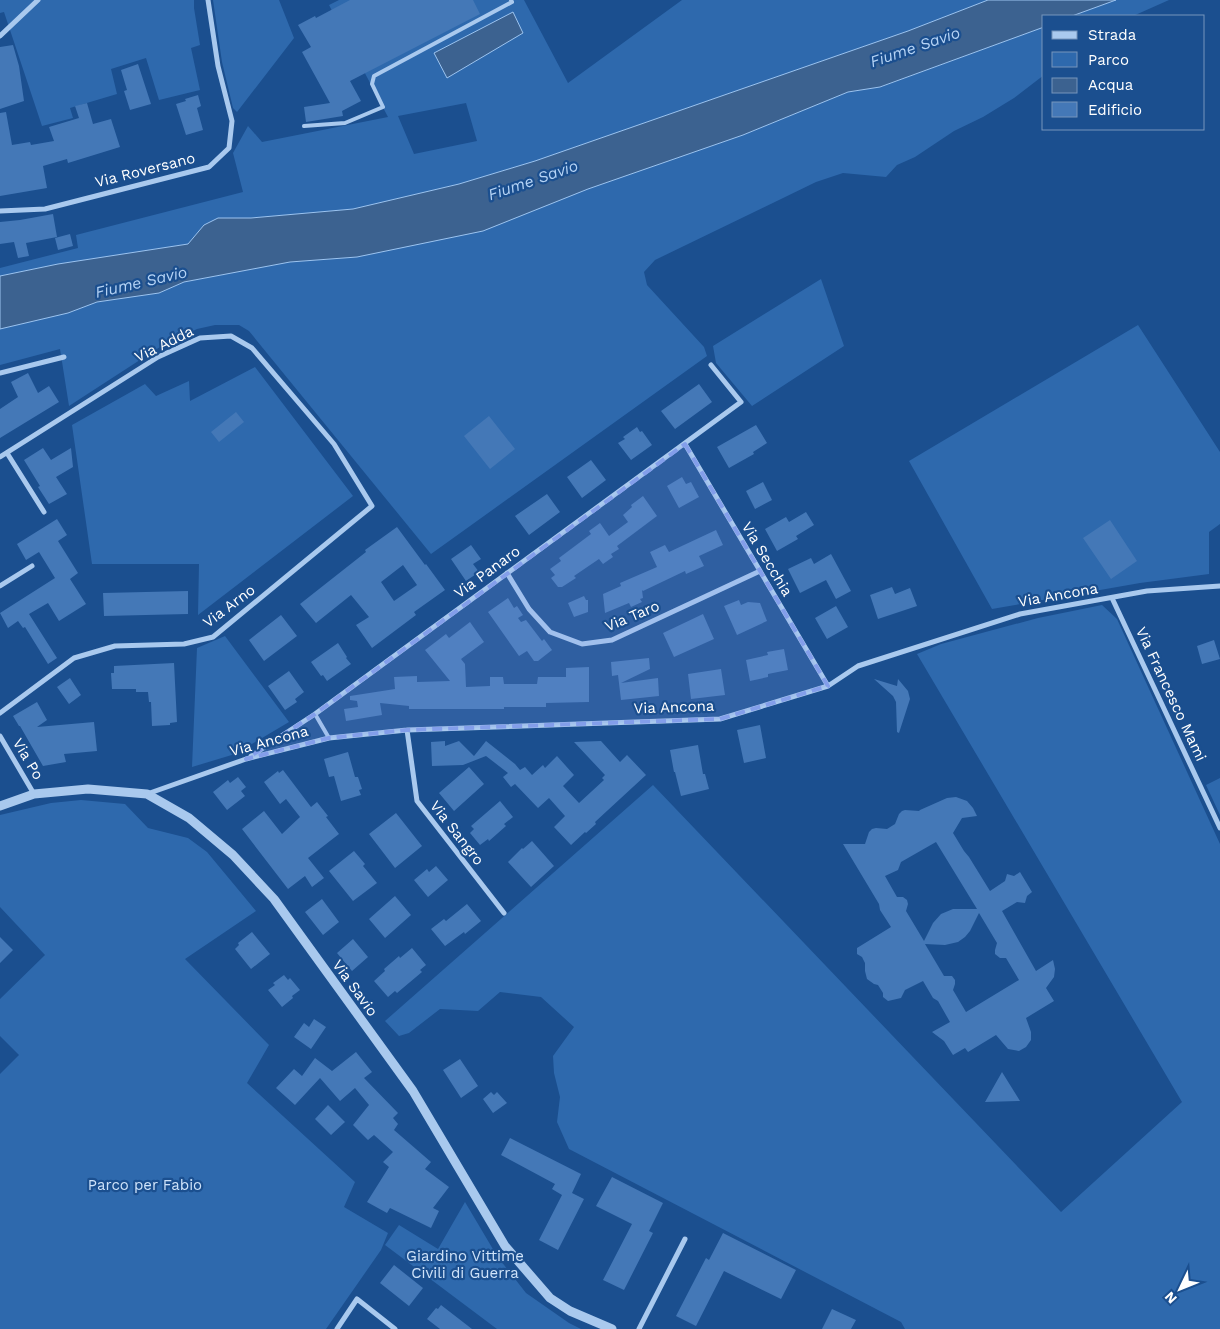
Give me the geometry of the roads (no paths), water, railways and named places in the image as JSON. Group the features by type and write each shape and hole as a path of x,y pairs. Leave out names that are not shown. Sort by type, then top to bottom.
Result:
{"street":[{"path":"0,36 38,0"},
{"name":"Via Roversano","path":"0,211 45,209 209,167 229,148 232,121 218,66 208,0"},
{"name":"Via Adda","path":"0,457 158,357 200,338 231,336 252,348 334,444 372,506"},
{"path":"0,373 64,357"},
{"name":"Via Panaro","path":"246,759 315,714 741,402 711,366"},
{"name":"Via Secchia","path":"685,444 828,686"},
{"path":"7,453 44,512"},
{"name":"Via Arno","path":"0,714 74,658 115,646 184,644 212,637 372,506"},
{"path":"0,586 32,566"},
{"name":"Via Taro","path":"508,573 529,609 550,632 582,644 612,640 760,571"},
{"name":"Via Ancona","path":"147,794 246,759 330,738 408,730 720,719 828,686 858,666 1020,614 1148,591 1220,586"},
{"name":"Via Francesco Mami","path":"1112,598 1220,828"},
{"name":"Via Sangro","path":"408,730 417,801 504,913"},
{"name":"Via Po","path":"0,736 34,794"},
{"name":"Via Savio","path":"0,806 34,794 88,789 147,794 189,818 233,855 274,899 413,1091 504,1246 550,1298 570,1311 612,1329"},
{"path":"639,1329 685,1239"},
{"path":"337,1329 357,1299 395,1329"}],"lane":[{"path":"304,126 345,123 383,107 372,84 374,76 512,2 511,0"},
{"path":"315,714 330,738"}],"water":[{"name":"Fiume Savio","path":"988,0 1116,0 1075,15 1042,15 1042,28 880,87 848,92 743,135 588,189 483,231 357,257 290,262 184,282 159,293 97,302 68,313 0,329 0,276 58,264 188,244 204,225 218,218 251,218 353,209 459,184 535,161 908,31"},
{"path":"513,12 523,33 447,78 434,53"}],"park label":[{"name":"Parco per Fabio","path":"145,1185"},
{"name":"Giardino Vittime Civili di Guerra","path":"465,1264"}]}
